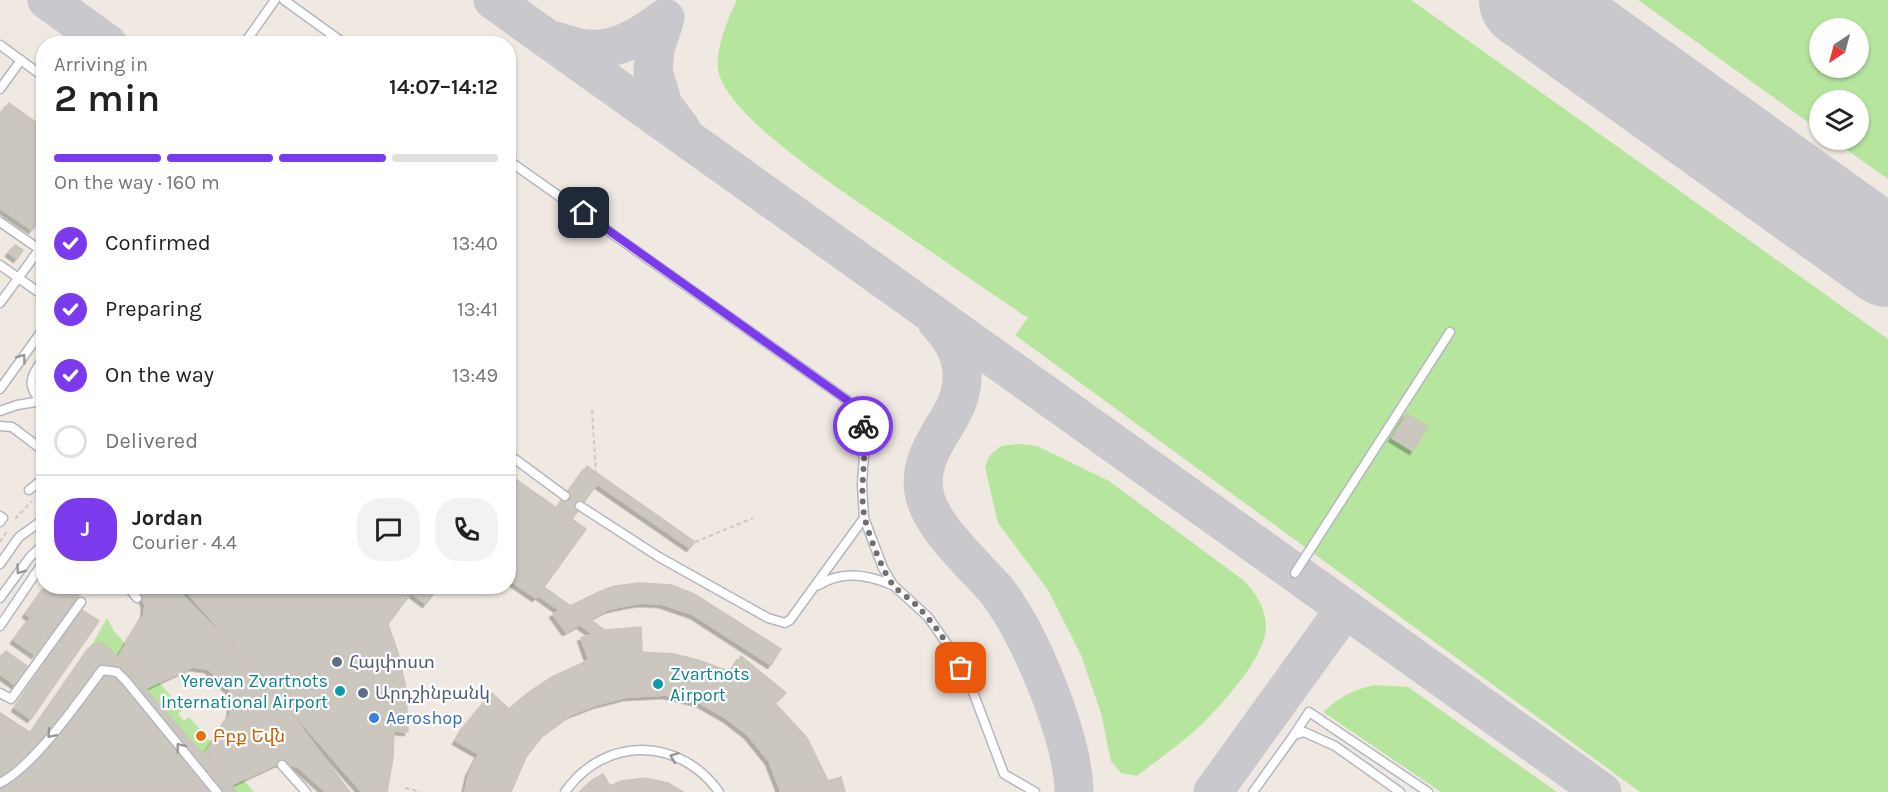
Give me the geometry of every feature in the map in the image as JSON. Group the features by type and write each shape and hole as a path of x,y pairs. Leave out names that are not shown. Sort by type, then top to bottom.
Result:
{"lane":[{"path":"250,36 275,0"},
{"path":"284,0 334,36"},
{"path":"0,45 36,71"},
{"path":"0,89 21,60"},
{"path":"516,166 855,408 860,417 865,439 862,485 864,518 883,568 893,585 928,617 952,651 970,684 1004,774 1035,792"},
{"path":"0,222 36,243"},
{"path":"0,303 36,253"},
{"path":"0,265 36,290"},
{"path":"1295,573 1450,332"},
{"path":"0,388 36,339"},
{"path":"36,368 31,382 33,393 36,396"},
{"path":"0,411 17,405 36,403"},
{"path":"0,426 12,427 36,445"},
{"path":"516,460 565,496"},
{"path":"29,490 36,484"},
{"path":"580,506 659,557 777,622 785,623 790,621 864,518"},
{"path":"0,516 3,518 0,522"},
{"path":"0,564 19,537 36,525"},
{"path":"0,598 36,551"},
{"path":"0,626 36,573"},
{"path":"814,588 836,576 875,577 893,585"},
{"path":"134,594 137,598"},
{"path":"0,693 12,699 81,602"},
{"path":"0,783 11,777 42,745 102,670 117,672 126,681 218,792"},
{"path":"1253,792 1309,712 1428,792"},
{"path":"1294,735 1304,732 1335,746 1400,792"},
{"path":"566,792 581,773 605,758 633,750 647,750 675,756 688,762 705,775 719,792"},
{"path":"282,765 306,792"},
{"path":"1382,792 1388,784"}],"path":[{"path":"592,410 596,473"},
{"path":"0,542 19,513 33,501"},
{"path":"695,542 753,518"},
{"path":"229,764 248,747"},
{"path":"405,788 421,792"}],"green space":[{"path":"737,0 1411,0 1888,339 1888,792 1640,792 1015,335 1028,318 800,161 772,138 729,94 719,74 720,47"},
{"path":"1638,0 1888,0 1888,179 1847,150 1869,150 1869,90 1809,90 1809,123"},
{"path":"1019,444 1037,446 1109,481 1243,580 1262,607 1266,621 1264,639 1244,676 1201,725 1137,776 1121,773 1111,761 1101,713 1081,655 1048,590 998,523 985,467 989,456 1001,446"},
{"path":"107,618 114,631 183,710 178,714 184,721 189,717 254,792 237,792 110,649 100,642 92,645"},
{"path":"1375,685 1408,687 1557,792 1441,792 1323,712 1334,702 1347,695"}],"building":[{"path":"9,103 36,122 36,225 32,230 0,208 0,116"},
{"path":"15,245 23,250 17,259 9,253"},
{"path":"1407,414 1428,427 1413,451 1392,438"},
{"path":"587,466 695,542 690,548 597,484 572,519 586,529 536,598 516,584 516,480 557,508"},
{"path":"640,583 671,585 694,594 781,649 771,665 694,615 662,604 641,603 607,610 566,632 553,614 615,586"},
{"name":"Zvartnots Airport","path":"544,587 605,630 641,627 642,652 674,654 731,672 741,656 786,693 775,703 807,738 828,781 841,777 845,792 781,792 769,761 748,735 726,718 700,703 666,695 627,697 570,715 544,734 526,757 511,792 465,792 469,773 479,754 456,741 492,693 509,709 552,677 589,660 581,638 593,634 538,595"},
{"path":"40,594 80,594 52,632 26,614"},
{"path":"140,594 181,594 240,653 276,694 350,792 326,792 298,767 279,763 217,792 187,792 189,778 230,715 232,702 229,690 208,669 192,667 121,700 111,702 103,699 99,692 101,684 144,615 145,605"},
{"name":"Yerevan Zvartnots International Airport","path":"189,594 410,594 388,624 399,656 406,689 408,732 394,731 393,758 387,792 362,792"},
{"name":"Yerevan Zvartnots International Airport","path":"412,594 433,594 426,604"},
{"path":"82,610 99,621 31,719 15,708"},
{"path":"31,617 52,632 35,655 14,640"},
{"path":"100,642 110,649 237,792 0,792 0,713 31,733 92,645"},
{"path":"6,651 28,667 15,685 0,674 0,659"},
{"path":"132,656 150,677 143,683 124,662"},
{"path":"216,749 234,770 226,777 207,756"},
{"path":"603,774 610,786 621,781 645,778 668,783 683,792 580,792 592,780"}],"taxiway":[{"path":"47,0 97,36"},
{"path":"493,0 1602,792"},
{"path":"555,41 587,49 608,48 629,41 665,18 655,49 653,71 663,105 681,129"},
{"path":"937,322 953,342 958,353 962,377 958,401 927,460 923,480 924,492 928,505 943,531 996,590 1022,632 1058,715 1072,769 1074,792"},
{"path":"1213,792 1345,609"}],"runway":[{"path":"1528,0 1888,258"}],"way so far":[{"path":"863,426 865,439 862,485 864,518 883,568 893,585 928,617 961,668"}],"place":[{"name":"Հայփոստ","path":"337,662"},
{"name":"Zvartnots Airport","path":"658,684"},
{"name":"Yerevan Zvartnots International Airport","path":"340,691"},
{"name":"Արդշինբանկ","path":"363,693"},
{"name":"Aeroshop","path":"374,718"},
{"name":"Բբք Եվն","path":"201,736"}],"route":[{"path":"584,213 847,400 855,408 863,426"}]}
